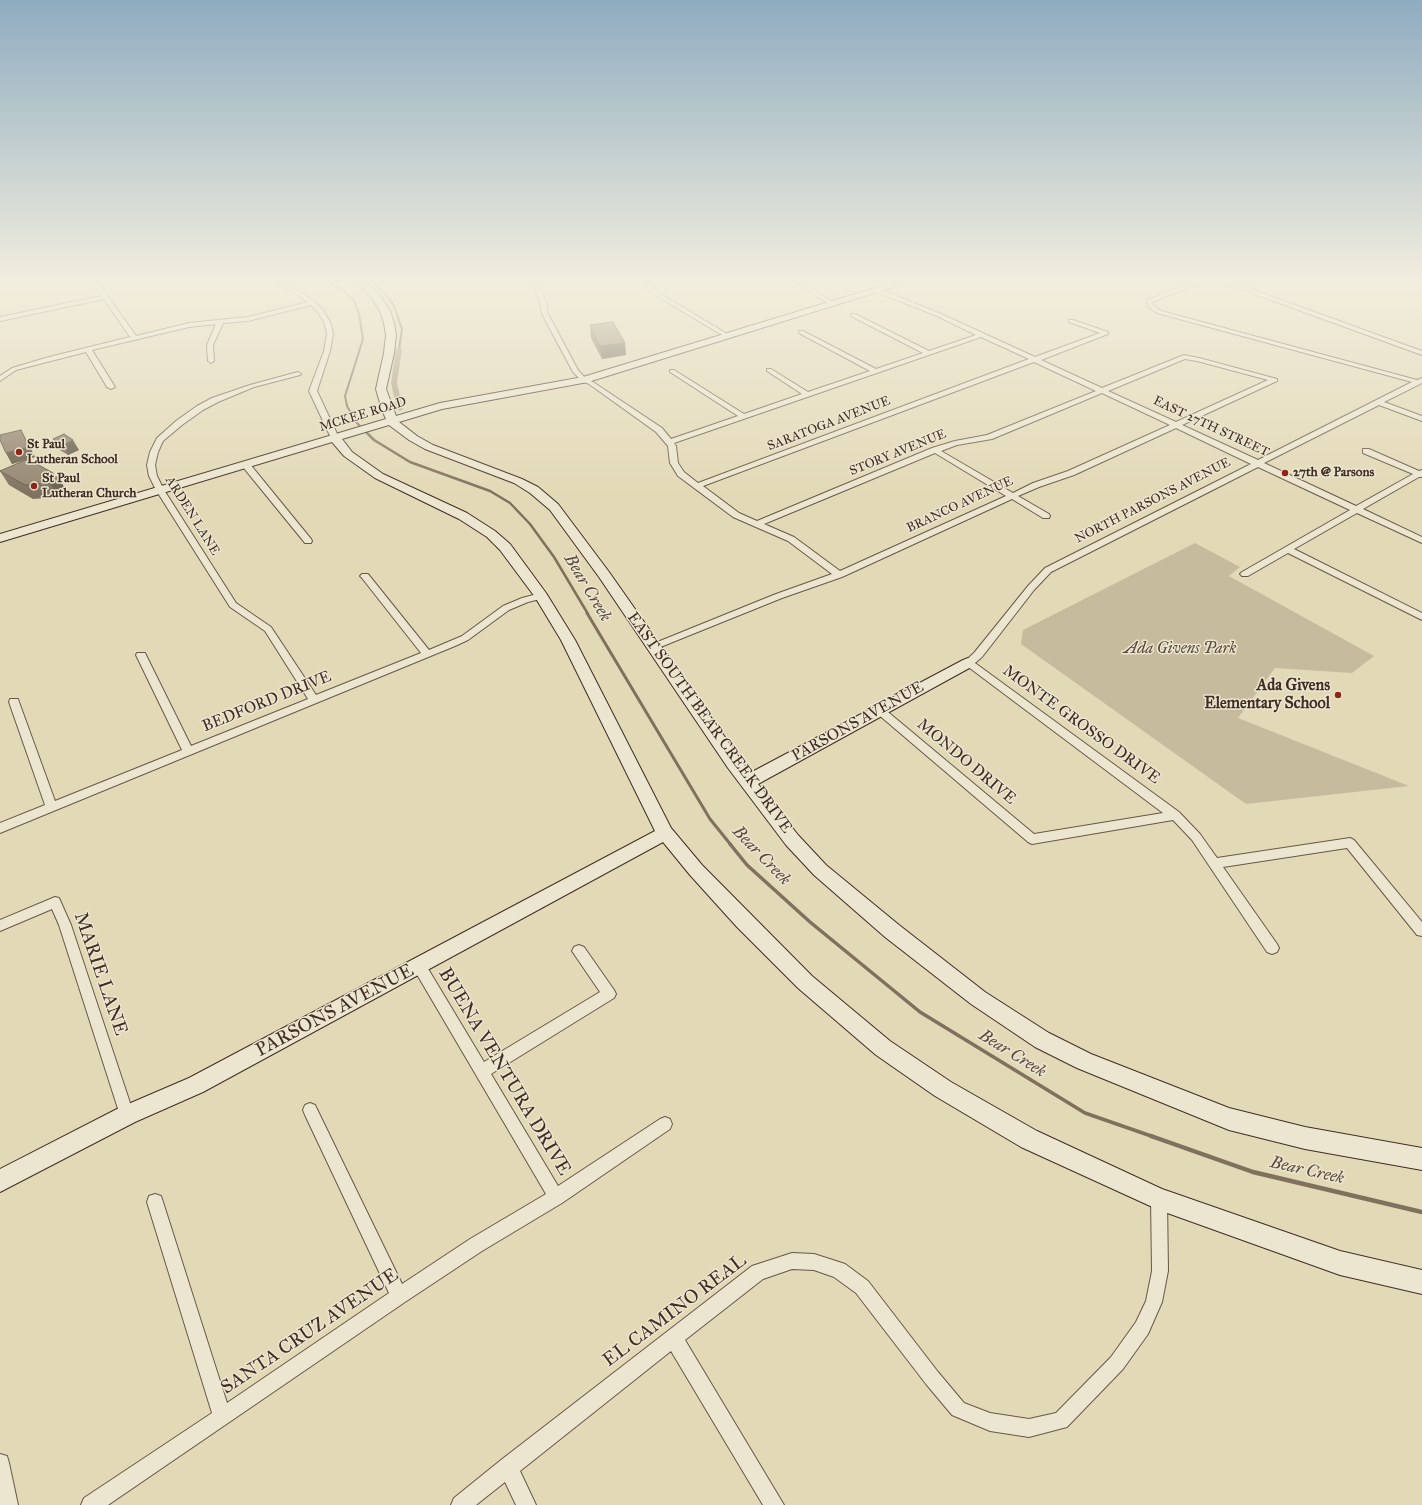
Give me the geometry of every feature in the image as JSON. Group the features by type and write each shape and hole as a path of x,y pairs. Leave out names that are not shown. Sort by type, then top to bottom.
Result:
{"street":[{"path":"0,379 14,369 67,354"},
{"path":"91,354 111,387"},
{"path":"211,354 211,361"},
{"path":"327,354 313,392 348,454 379,476 463,516 491,534 505,547 541,596 568,640 656,818 665,833 696,870 805,982 883,1048 943,1089 1029,1139 1159,1199 1340,1263 1422,1282"},
{"name":"EAST SOUTH BEAR CREEK DRIVE","path":"389,354 381,389 387,422 429,447 518,481 554,507 564,519 748,782 792,840 820,870 892,931 978,998 1042,1040 1084,1061 1229,1119 1305,1138 1422,1159"},
{"path":"565,354 572,368 584,380 591,383 659,430 670,442 674,452 674,463 681,474 736,515 791,539 839,575"},
{"name":"MCKEE ROAD","path":"0,538 387,422 467,400 584,380 671,354"},
{"path":"843,354 875,371"},
{"path":"670,442 924,354"},
{"name":"EAST 27TH STREET","path":"1023,354 1422,540"},
{"name":"SARATOGA AVENUE","path":"696,486 1047,354"},
{"path":"1319,354 1420,381"},
{"name":"STORY AVENUE","path":"757,524 935,450 955,443 989,437 1184,357 1197,359 1276,380"},
{"path":"769,370 808,395"},
{"path":"672,371 744,417"},
{"name":"ARDEN LANE","path":"298,374 252,386 200,408 174,427 160,440 152,456 151,471 160,490 234,604 268,629 314,700"},
{"name":"BRANCO AVENUE","path":"654,647 779,596 839,575 1036,485 1071,473 1276,380"},
{"name":"NORTH PARSONS AVENUE","path":"968,663 978,655 1031,588 1048,570 1420,381"},
{"path":"1378,402 1422,419"},
{"path":"935,450 1046,516"},
{"path":"1366,451 1421,473"},
{"path":"246,465 308,541"},
{"path":"1244,574 1421,473"},
{"path":"1287,549 1422,618"},
{"path":"365,576 427,654"},
{"name":"BEDFORD DRIVE","path":"0,828 466,638 506,608 525,600 541,596"},
{"path":"141,655 188,751"},
{"name":"PARSONS AVENUE","path":"748,782 878,710 968,663"},
{"name":"MONTE GROSSO DRIVE","path":"968,663 1175,815 1196,836 1272,948"},
{"path":"14,702 50,807"},
{"name":"MONDO DRIVE","path":"878,710 1032,838 1175,815"},
{"name":"PARSONS AVENUE","path":"0,1181 127,1115 196,1085 665,833"},
{"path":"1214,863 1350,843 1422,931"},
{"name":"MARIE LANE","path":"0,926 55,902 65,925 127,1115"},
{"path":"481,1072 609,994 579,951"},
{"name":"BUENA VENTURA DRIVE","path":"419,966 556,1197"},
{"path":"310,1110 399,1296"},
{"name":"SANTA CRUZ AVENUE","path":"91,1505 222,1418 399,1296 524,1215 556,1197 665,1124"},
{"name":"EL CAMINO REAL","path":"461,1505 758,1272 792,1261 814,1262 839,1270 862,1287 932,1378 958,1409 990,1422 1029,1428 1061,1421 1117,1363 1142,1328 1154,1302 1160,1271 1159,1199"},
{"path":"155,1202 222,1418"},
{"path":"673,1338 774,1505"},
{"path":"0,1463 8,1505"},
{"path":"508,1467 526,1505"}],"green space":[{"name":"Ada Givens Park","path":"1195,543 1240,567 1229,576 1374,656 1352,673 1275,668 1238,718 1409,786 1246,804 1021,644 1023,630"}],"building":[{"path":"21,430 29,447 6,453 0,440 0,435"},
{"path":"64,434 73,440 63,445 53,439"},
{"path":"28,459 53,473 51,474 60,479 50,483 25,485 0,471"}],"waterway":[{"name":"Bear Creek","path":"358,354 345,396 347,406 356,422 374,440 410,462 490,491 510,503 530,524 554,557 588,614"},
{"path":"398,354 394,383 400,409"},
{"name":"Bear Creek","path":"587,613 710,819 731,845"},
{"name":"Bear Creek","path":"730,844 747,865 810,922 920,1012 1085,1113 1154,1137"},
{"name":"Bear Creek","path":"1151,1136 1253,1172 1422,1212"}],"place":[{"name":"St Paul Lutheran School","path":"19,452"},
{"name":"27th @ Parsons","path":"1285,473"},
{"name":"St Paul Lutheran Church","path":"34,486"},
{"name":"Ada Givens Elementary School","path":"1338,695"}]}
